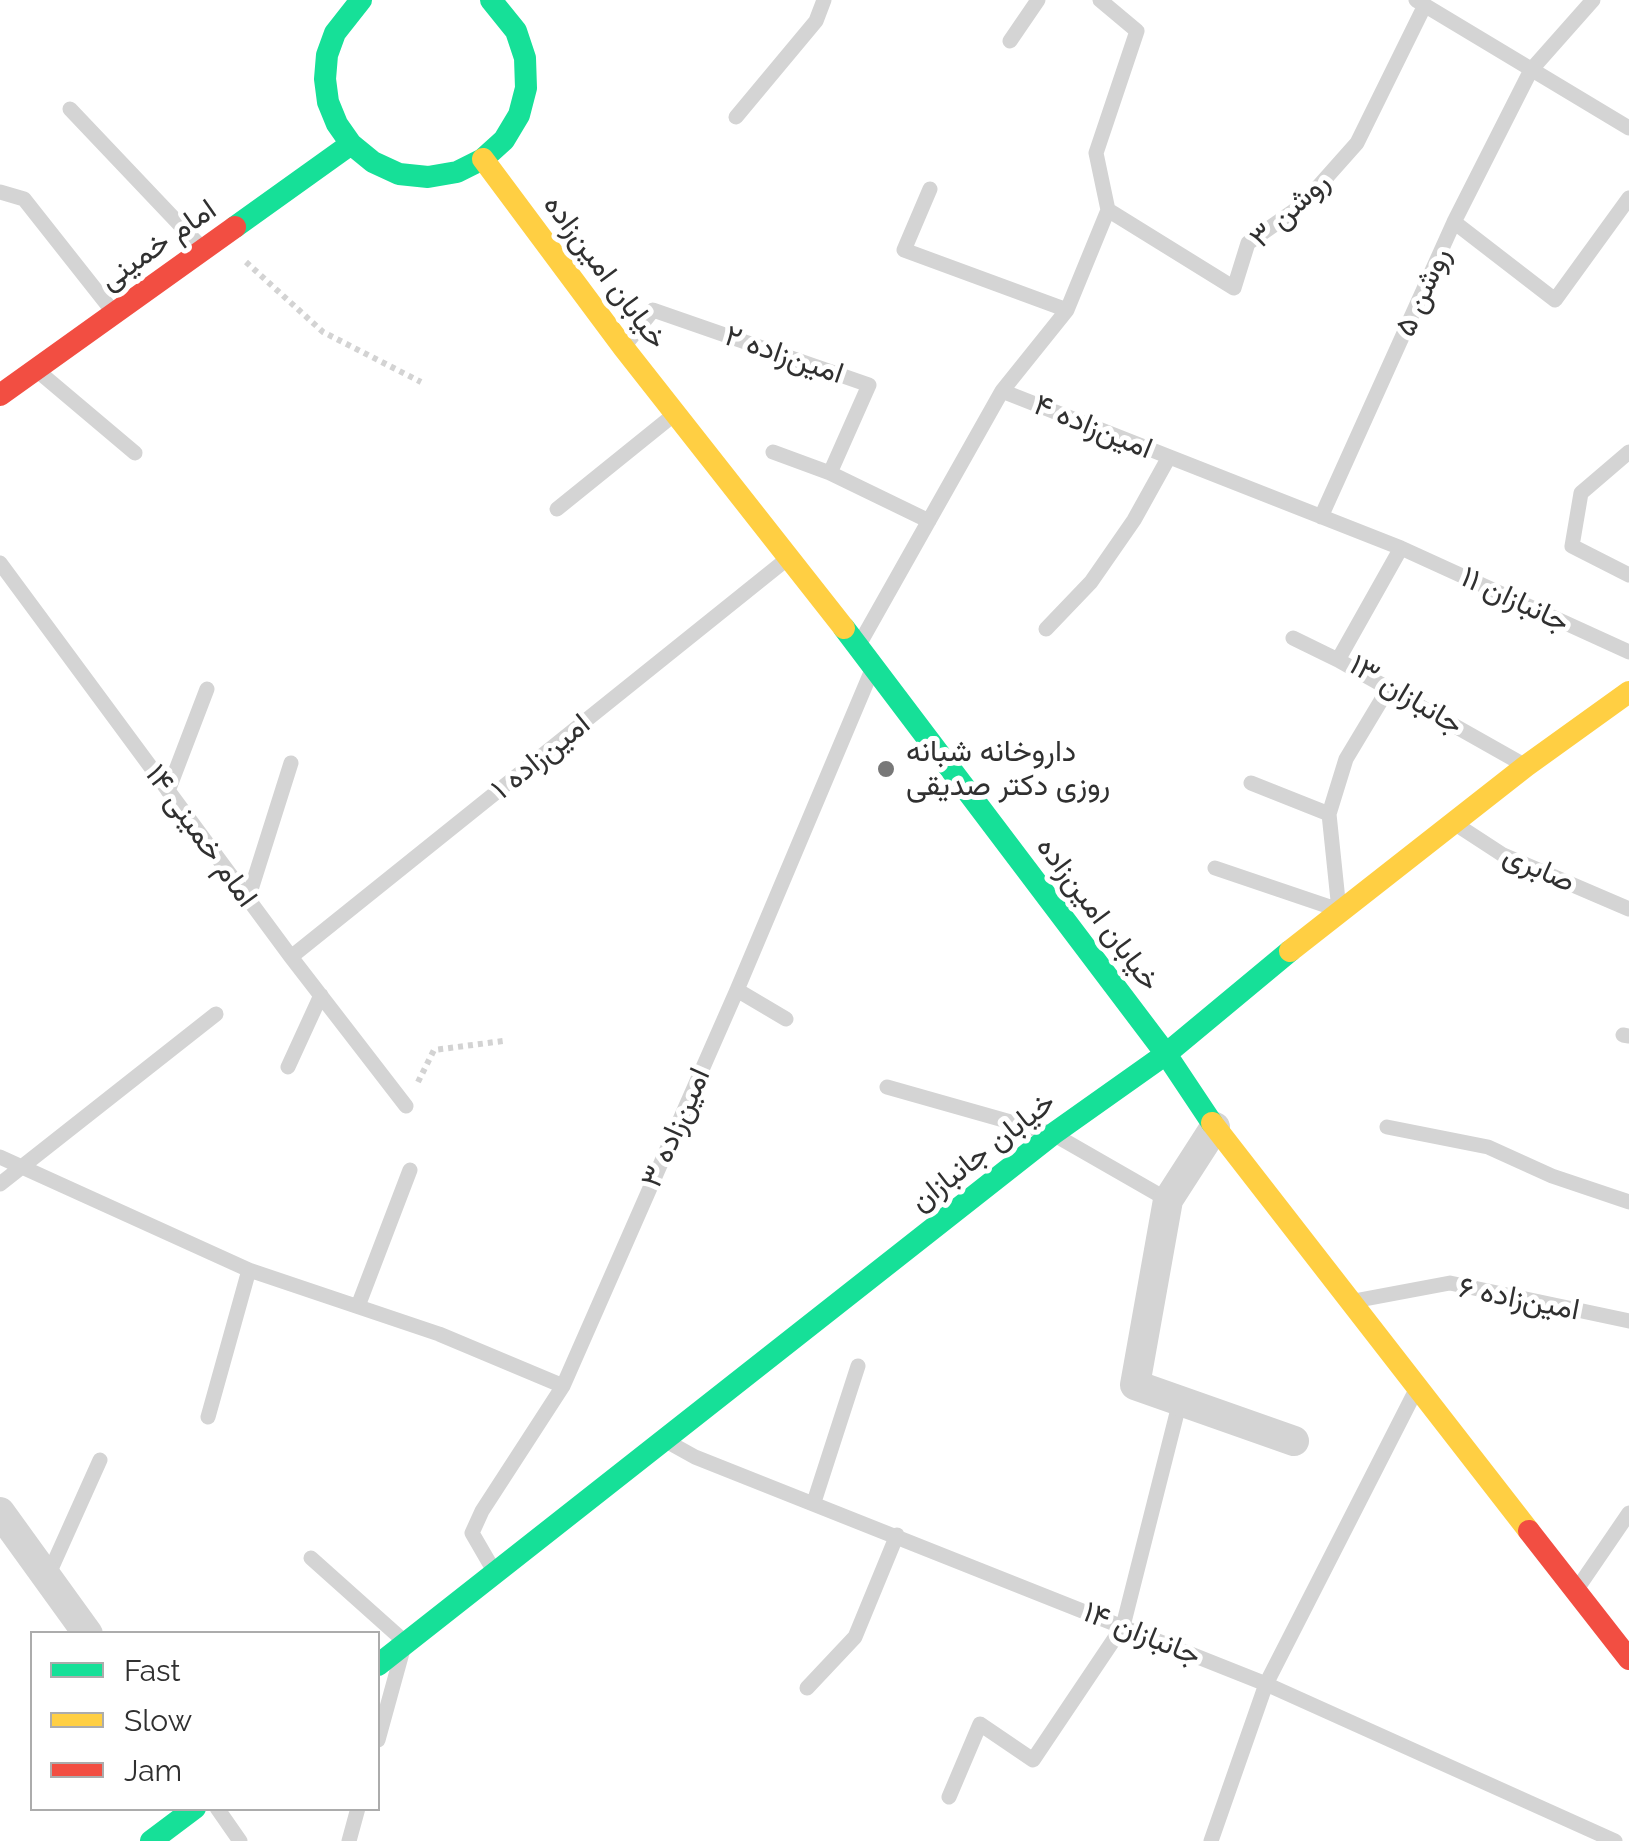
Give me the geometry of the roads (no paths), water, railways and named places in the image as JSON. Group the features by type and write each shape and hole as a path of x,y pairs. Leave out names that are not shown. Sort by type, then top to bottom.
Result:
{"street":[{"path":"361,0 335,33 327,55 324,79 328,102 351,144 373,162 400,174 428,177 457,172 483,159 504,140 519,116 526,88 526,58 500,2"},
{"name":"امام خمینی","path":"0,395 351,144"},
{"name":"خیابان امین‌زاده","path":"483,159 623,347 874,666 1166,1054 1216,1127 1629,1659"},
{"name":"خیابان جانبازان","path":"380,1662 1053,1134 1166,1054 1339,910 1526,766 1626,698"},
{"path":"1216,1127 1168,1200 1135,1385 1294,1441"},
{"path":"0,1512 86,1631"},
{"path":"151,1841 191,1811"}],"lane":[{"path":"736,117 816,21 824,0"},
{"path":"1010,41 1038,0"},
{"path":"1002,391 1067,310 1108,210 1096,153 1137,31 1100,0"},
{"name":"روشن ۵","path":"1321,517 1454,222 1532,70 1593,0"},
{"path":"1420,3 1629,128"},
{"name":"روشن ۳","path":"1108,210 1234,288 1248,243 1301,206 1357,143 1420,3"},
{"path":"70,109 212,244"},
{"path":"930,189 904,250 1067,310"},
{"path":"0,192 24,200 114,312"},
{"path":"1454,222 1555,300 1629,198"},
{"name":"امین‌زاده ۲","path":"623,347 652,310 869,385 830,473"},
{"path":"36,369 134,453"},
{"name":"امین‌زاده ۴","path":"858,646 1002,391 1401,548"},
{"path":"557,509 676,413"},
{"path":"773,452 830,473 928,521"},
{"path":"1629,452 1581,493 1572,546 1629,574"},
{"path":"1046,629 1090,582 1124,536 1169,457"},
{"name":"جانبازان ۱۱","path":"1401,548 1629,652"},
{"name":"جانبازان ۱۳","path":"1401,548 1338,660 1526,766"},
{"name":"امین‌زاده ۱","path":"291,958 790,556"},
{"name":"امام خمینی ۱۴","path":"0,563 291,958 406,1106"},
{"path":"1293,638 1338,660"},
{"name":"امین‌زاده ۳","path":"495,1574 472,1533 482,1510 563,1386 874,666"},
{"path":"168,792 207,688"},
{"path":"1215,868 1339,910 1329,814 1346,759 1388,688"},
{"path":"248,899 291,763"},
{"path":"1250,783 1329,814"},
{"name":"صابری","path":"1453,823 1502,855 1629,908"},
{"path":"736,990 786,1019"},
{"path":"288,1066 320,995"},
{"path":"0,1184 216,1014"},
{"path":"887,1086 1053,1134 1168,1200"},
{"path":"1387,1128 1488,1148 1552,1176 1629,1202"},
{"path":"0,1157 249,1270 439,1334 563,1386"},
{"path":"358,1306 410,1170"},
{"path":"208,1417 249,1270"},
{"name":"امین‌زاده ۶","path":"1350,1302 1450,1283 1629,1321"},
{"path":"814,1502 858,1366"},
{"path":"1211,1841 1266,1684 1417,1388"},
{"path":"949,1797 980,1724 1033,1760 1123,1626 1180,1401"},
{"name":"جانبازان ۱۴","path":"664,1440 695,1457 1266,1684 1615,1841"},
{"path":"47,1578 100,1460"},
{"path":"1575,1592 1629,1513"},
{"path":"807,1688 855,1638 896,1535"},
{"path":"311,1558 406,1642 380,1733"},
{"path":"219,1811 240,1841"},
{"path":"349,1841 357,1811"}],"place":[{"name":"داروخانه شبانه روزی دکتر صدیقی","path":"886,769"}]}
